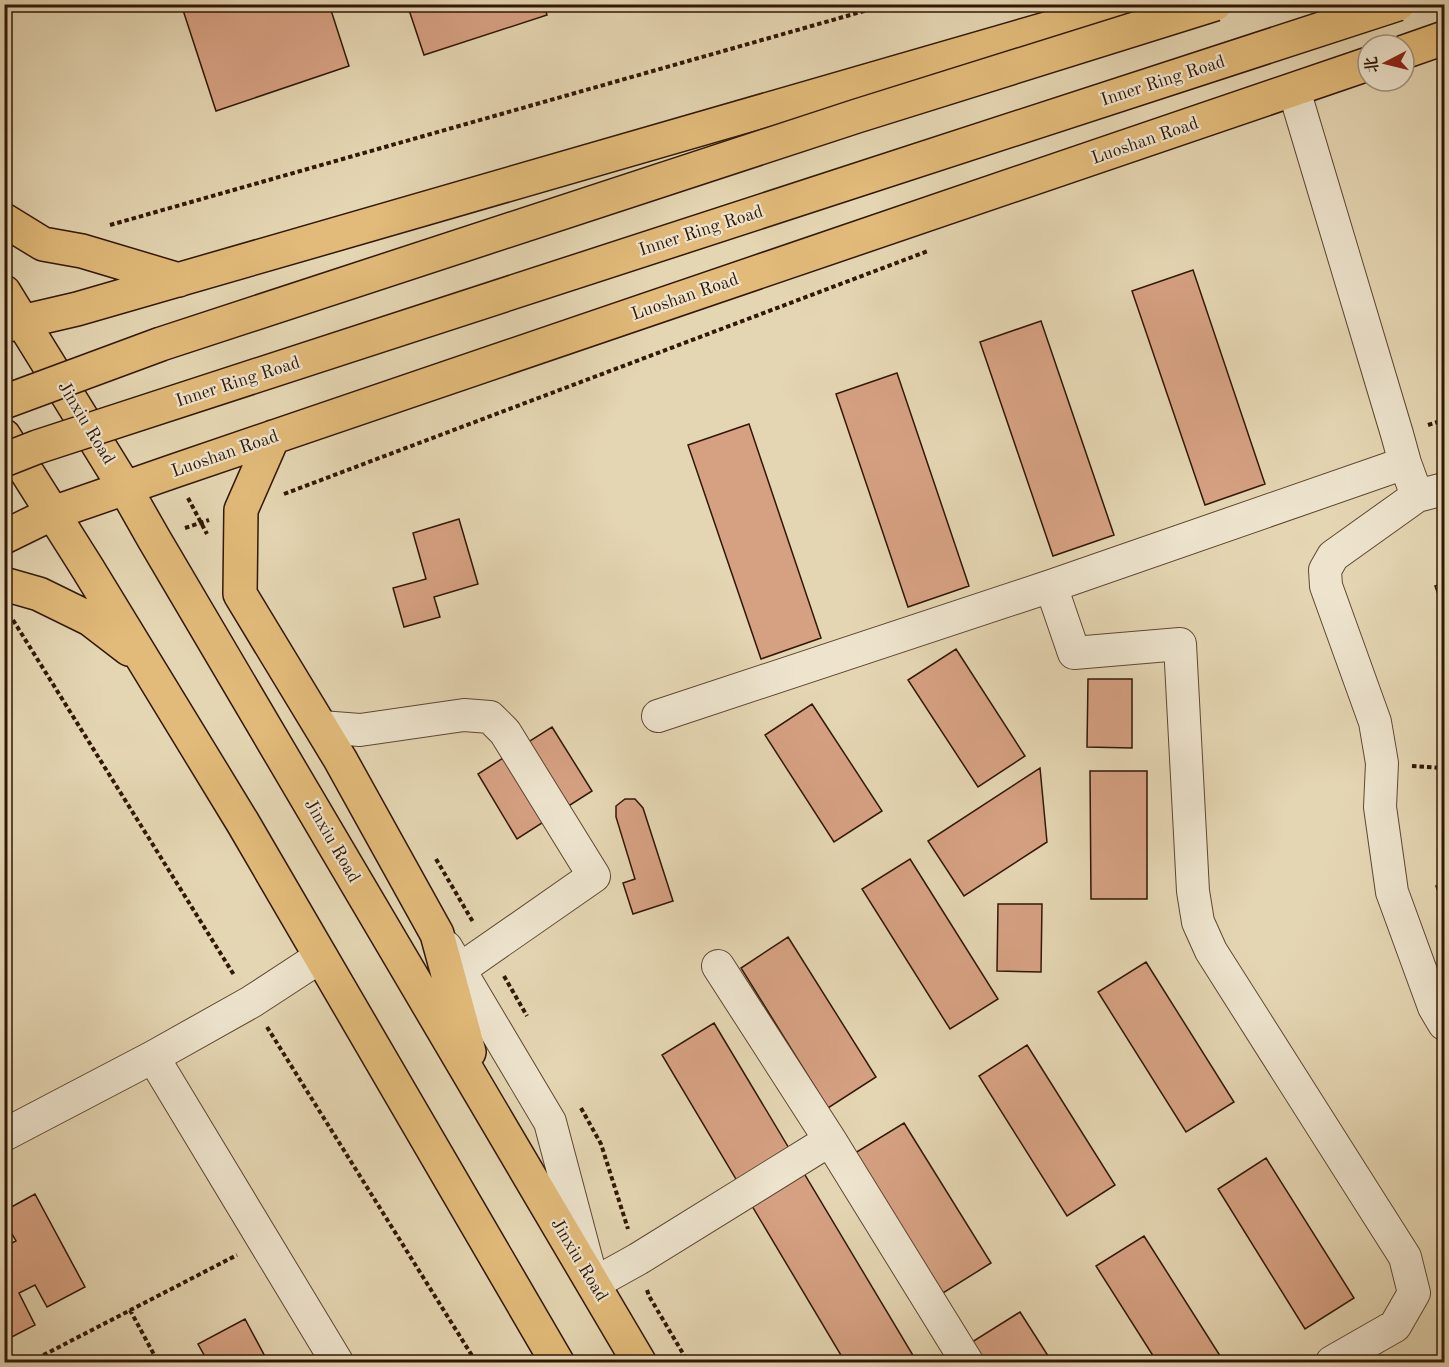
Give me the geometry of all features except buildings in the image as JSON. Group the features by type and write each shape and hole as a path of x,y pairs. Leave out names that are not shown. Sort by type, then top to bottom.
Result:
{"main road":[{"path":"14,324 179,280 1133,4"},
{"path":"4,402 194,333 857,116 1215,4"},
{"name":"Inner Ring Road","path":"4,460 37,447 1398,4"},
{"path":"1416,48 1444,38"},
{"name":"Luoshan Road","path":"4,537 53,513 125,488 1356,68"},
{"path":"4,220 43,244 82,251 179,280"},
{"name":"Jinxiu Road","path":"4,291 14,324 125,488 639,1362"},
{"path":"4,436 243,823 557,1362"},
{"path":"273,437 241,510 240,594 340,759 437,934 479,1091"},
{"path":"4,584 39,594 90,618 144,660"}],"lane":[{"path":"1294,90 1405,463 1431,493 1334,556 1325,570 1326,586 1375,722 1382,763 1380,807 1392,892 1434,1007 1444,1024"},
{"path":"658,716 1051,586 1405,463"},
{"path":"1051,586 1074,652 1180,645 1193,891 1198,921 1211,951 1405,1257 1414,1293 1395,1326 1332,1362"},
{"path":"321,727 360,730 464,715 490,717 505,732 594,876 459,970"},
{"path":"437,934 550,1122 593,1284 830,1140"},
{"path":"4,1135 153,1057 251,1002 320,957"},
{"path":"718,966 830,1140 967,1362"},
{"path":"153,1057 337,1362"}],"path":[{"path":"100,228 889,4"},
{"path":"201,523 241,510 932,250"},
{"path":"30,1362 264,1241"},
{"path":"130,1310 158,1362"}]}
